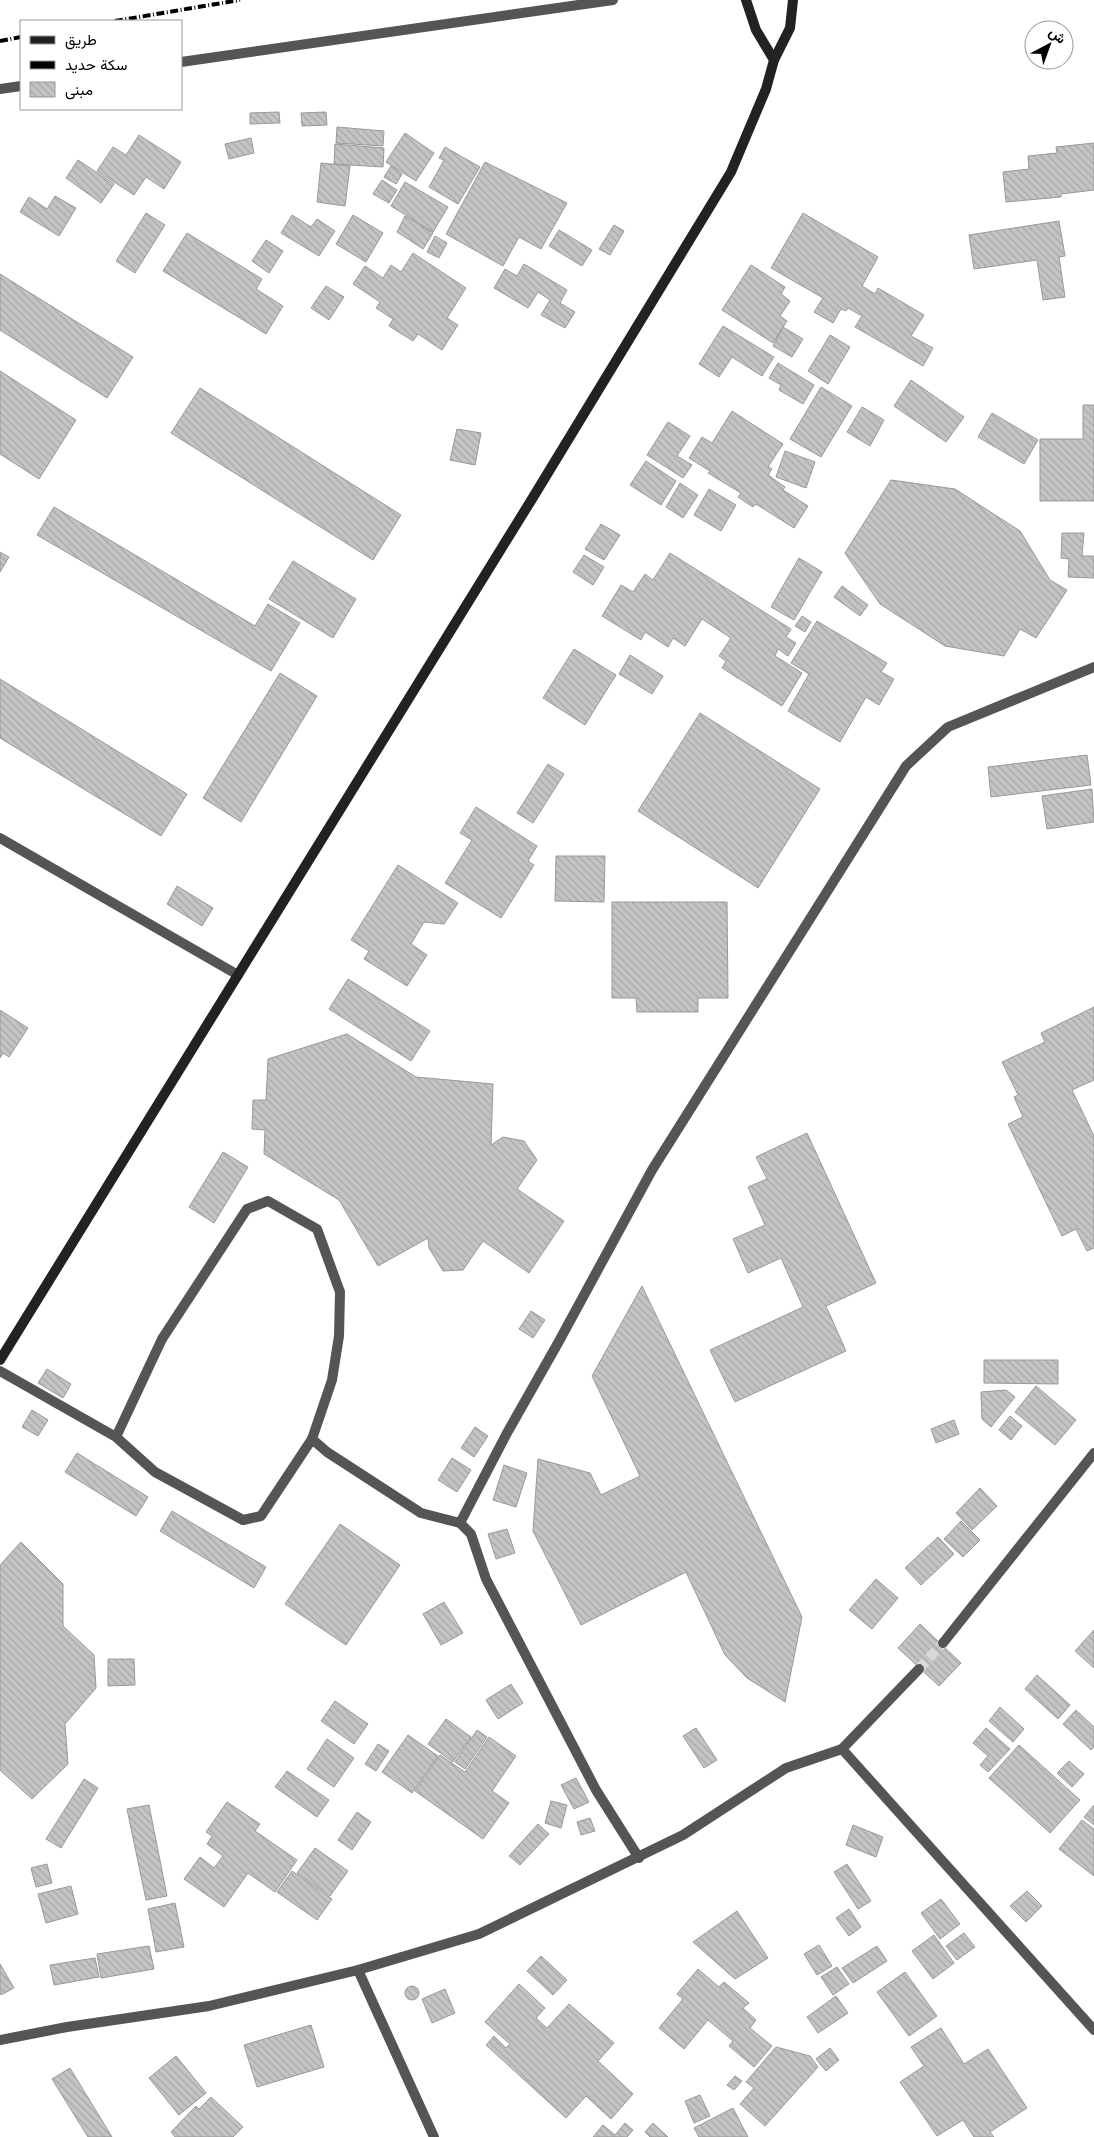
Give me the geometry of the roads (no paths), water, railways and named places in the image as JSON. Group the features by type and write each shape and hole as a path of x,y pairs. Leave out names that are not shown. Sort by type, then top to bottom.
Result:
{"main road":[{"path":"746,0 756,30 774,60"},
{"path":"0,1360 731,172 766,89 774,60 790,28 793,0"}],"street":[{"path":"182,62 613,0"},
{"path":"0,89 20,86"},
{"path":"460,1523 506,1433 558,1343 652,1170 906,766 948,726 1094,666"},
{"path":"0,838 238,975"},
{"path":"0,1371 116,1437 155,1472 243,1520 261,1516 312,1439 332,1380 339,1336 340,1292 317,1229 268,1201 247,1209 162,1339 116,1437"},
{"path":"312,1439 327,1452 422,1513 460,1523 471,1534 486,1579 596,1790 639,1858"},
{"path":"943,1643 1094,1453"},
{"path":"0,2040 67,2027 209,2006 358,1970 479,1934 683,1835 786,1768 842,1749 919,1669"},
{"path":"842,1749 1094,2030"},
{"path":"358,1970 434,2137"}],"tunnel":[{"path":"919,1669 943,1643"}],"railway":[{"path":"121,20 240,0"},
{"path":"0,41 20,37"}]}
